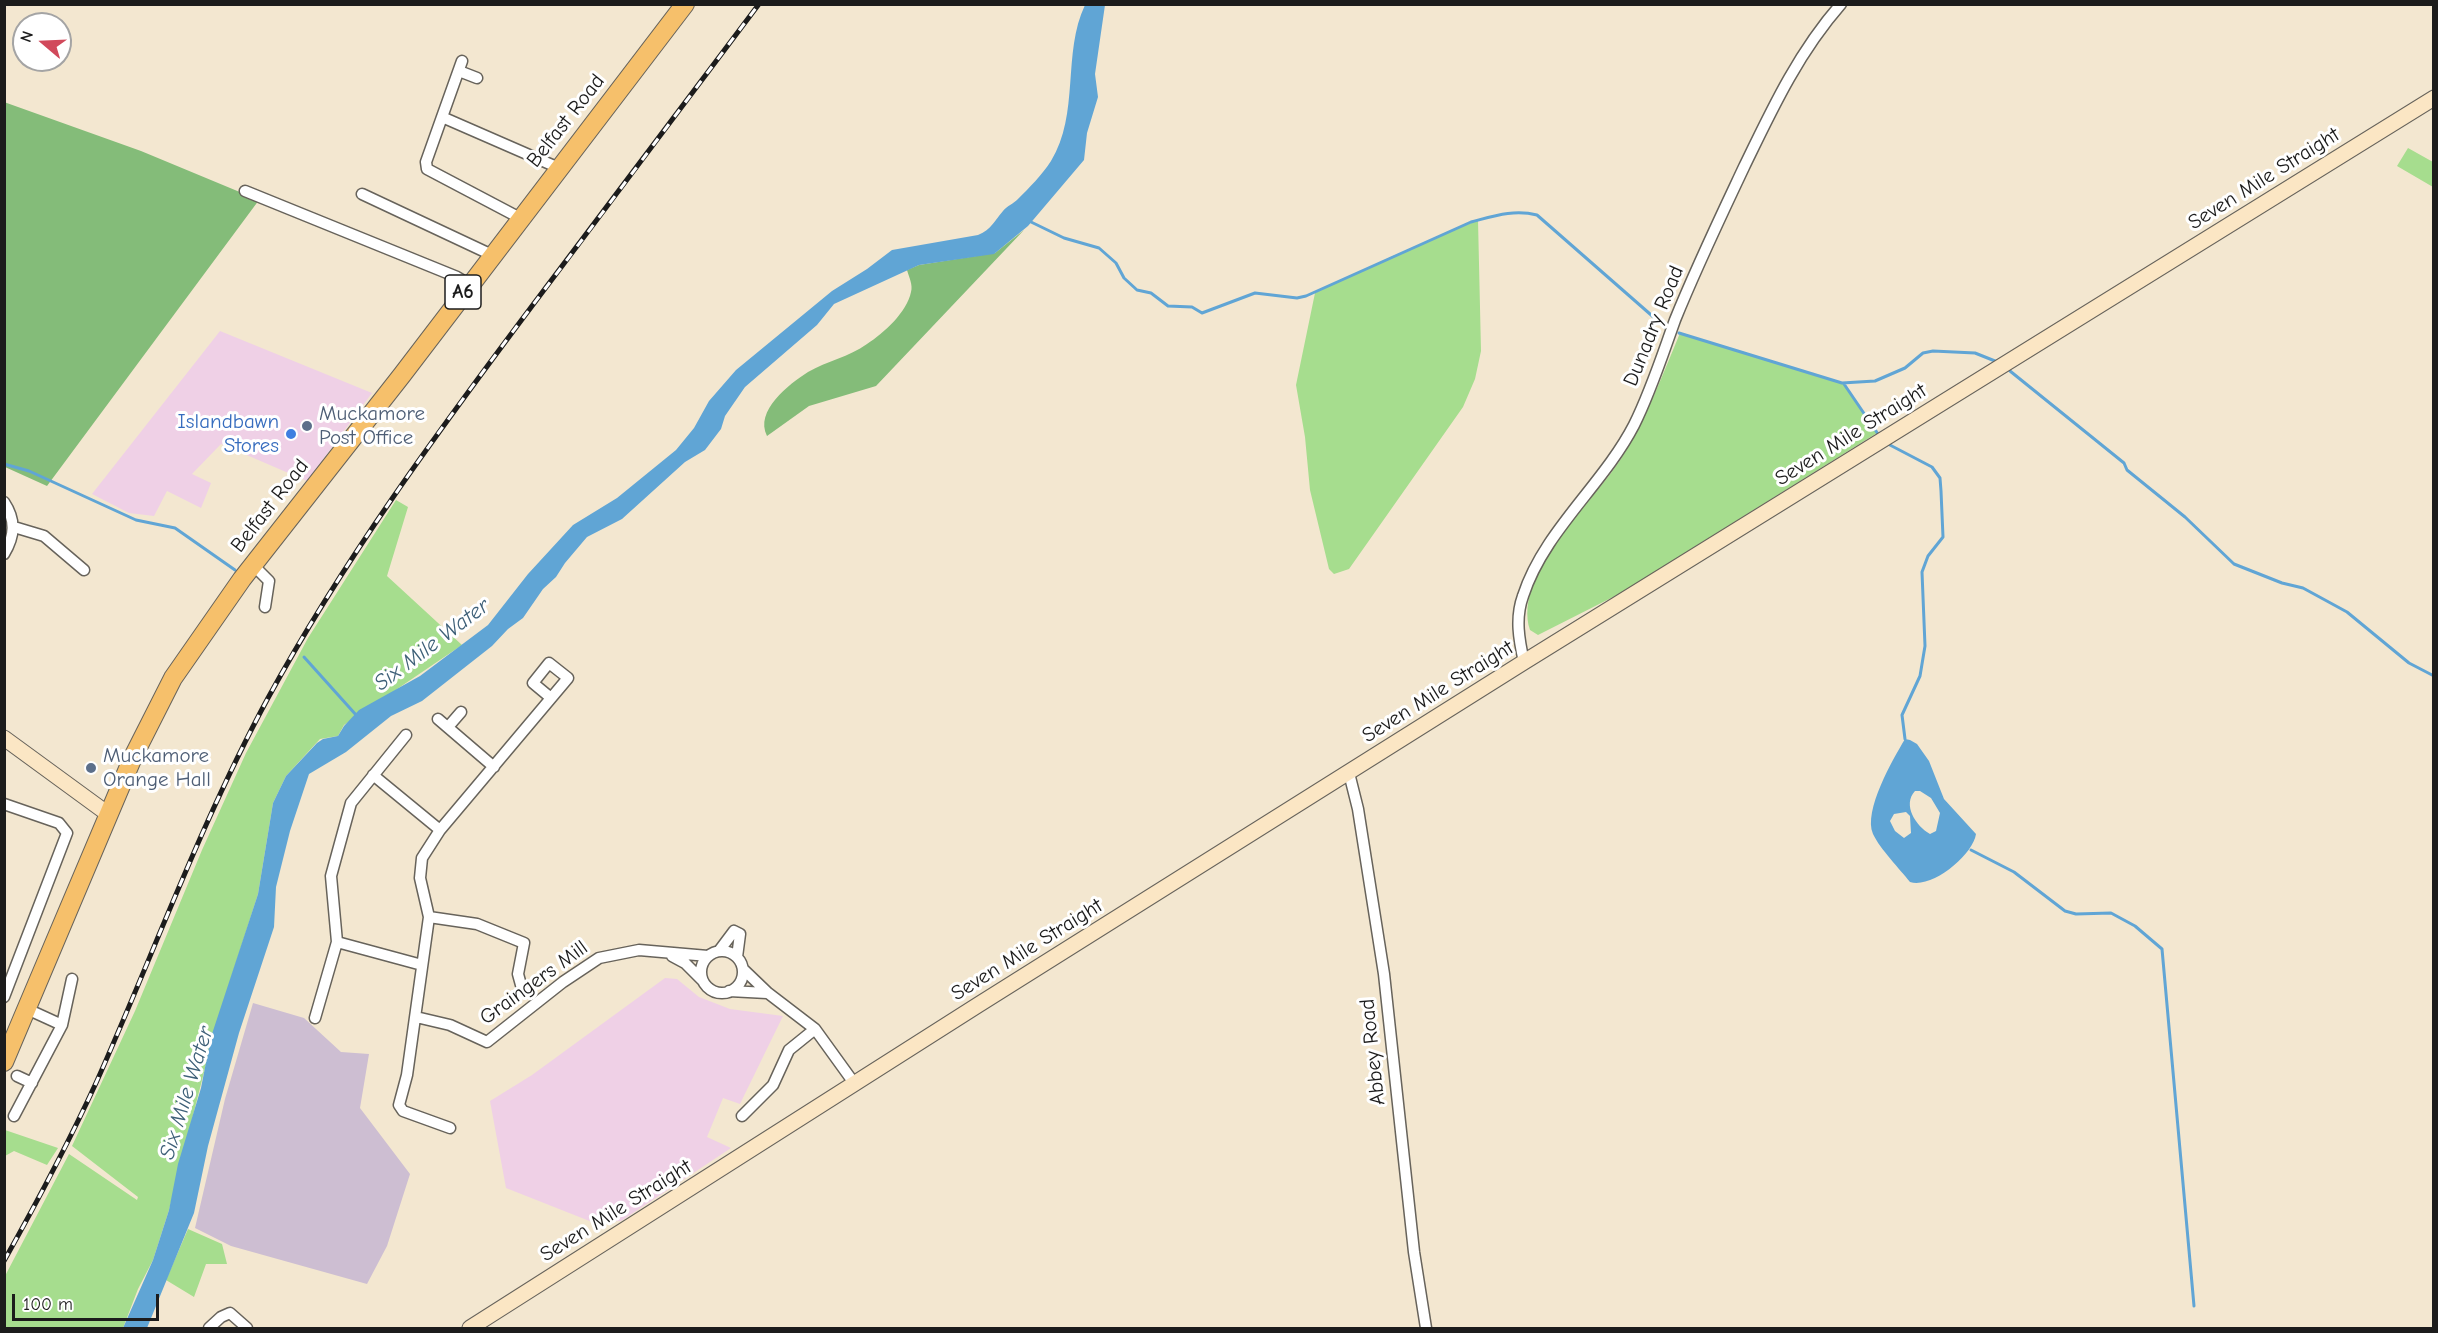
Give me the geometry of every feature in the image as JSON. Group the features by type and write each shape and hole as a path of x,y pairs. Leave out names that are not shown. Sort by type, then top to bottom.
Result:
{"main road":[{"name":"Belfast Road","path":"11,1069 27,1009 133,757 173,678 253,565 402,375 469,284 685,4"},
{"name":"Seven Mile Straight","path":"470,1329 854,1083 1524,662 2433,98"},
{"path":"5,739 108,814"}],"street":[{"name":"Dunadry Road","path":"1524,662 1518,620 1527,585 1555,537 1625,442 1647,398 1675,321 1722,214 1776,100 1811,42 1841,4"},
{"path":"477,78 461,66 426,162 427,169 520,218"},
{"path":"442,117 559,168"},
{"path":"245,191 425,263 469,284"},
{"path":"362,194 492,255"},
{"path":"4,502 11,514 14,527 4,554"},
{"path":"14,527 44,536 84,570"},
{"path":"253,565 269,581 265,607"},
{"path":"450,1128 403,1111 399,1107 407,1075 429,917 420,869 426,850 440,830 551,698"},
{"path":"448,727 461,712"},
{"path":"438,718 494,766"},
{"path":"315,1018 337,942 330,885 351,803 406,735"},
{"name":"Abbey Road","path":"1349,773 1358,809 1384,974 1414,1251 1426,1329"},
{"path":"373,775 440,830"},
{"path":"4,804 61,824 67,836 4,997"},
{"name":"Graingers Mill","path":"429,917 477,924 524,943 518,974 521,985"},
{"path":"719,951 734,931 740,934 737,957 743,969 768,993 815,1029 854,1083"},
{"path":"337,942 422,965"},
{"name":"Graingers Mill","path":"416,1017 442,1022 482,1042 489,1042 513,1019 595,960 639,950 708,956"},
{"path":"737,957 726,951 719,951 708,956 701,968 703,981 711,990 768,993"},
{"name":"Graingers Mill","path":"663,952 685,963 703,981"},
{"path":"729,991 740,982 743,969"},
{"path":"14,1116 62,1025 68,1005 63,992 72,978"},
{"path":"27,1009 62,1025"},
{"path":"742,1116 774,1083 790,1049 815,1029"},
{"path":"11,1069 32,1083"},
{"path":"209,1329 220,1317 230,1313 247,1329"}],"shaded area":[{"path":"220,331 372,393 307,481 221,444 192,474 211,483 201,508 167,491 154,516 129,513 92,494"},
{"path":"665,978 677,979 699,997 730,1009 783,1016 740,1104 723,1098 707,1137 731,1148 621,1221 592,1222 506,1188 490,1101 532,1075"},
{"path":"253,1003 304,1018 341,1052 369,1054 360,1108 410,1174 387,1246 367,1284 231,1246 195,1228 225,1099"}],"green space":[{"path":"4,102 141,151 259,200 47,486 5,467"},
{"path":"2408,148 2433,162 2433,187 2397,166"},
{"path":"1478,220 1481,351 1475,379 1463,407 1349,569 1334,574 1329,569 1310,490 1305,437 1296,385 1315,293 1393,256"},
{"path":"1024,230 876,386 809,406 767,436 764,427 765,417 769,408 783,391 808,372 860,348 894,321 909,300 911,284 907,270 919,265 995,253"},
{"path":"1680,333 1844,383 1877,433 1619,594 1538,635 1530,630 1528,608 1533,585 1544,561 1624,454 1647,410"},
{"path":"396,500 408,507 387,576 462,645 344,725 338,736 320,739 286,776 273,803 258,894 216,1025 169,1210 153,1260 138,1289 123,1328 5,1328 5,1276 69,1154 137,1200 138,1197 72,1146 135,1011 202,850 246,753 308,638"},
{"path":"5,1130 58,1148 47,1165 14,1151 5,1156"},
{"path":"188,1229 222,1244 227,1264 206,1264 194,1297 166,1280"}],"water":[{"path":"1085,5 1105,5 1095,74 1098,97 1087,133 1084,160 1028,226 994,254 919,265 834,304 817,325 745,387 725,416 721,429 705,450 685,462 622,519 587,537 556,577 543,589 523,618 508,629 492,646 422,701 391,716 346,752 309,774 290,831 276,887 274,927 239,1033 208,1146 194,1213 147,1328 123,1328 153,1260 169,1210 178,1164 201,1088 211,1037 258,894 273,803 286,776 317,743 323,739 338,736 359,710 420,676 488,625 528,574 573,525 617,498 676,450 694,428 709,401 736,370 832,291 892,250 978,235 990,227 1005,209 1040,176 1060,143 1068,104 1074,43"},
{"path":"1905,739 1917,744 1929,761 1944,799 1976,834 1968,851 1960,860 1940,875 1919,883 1910,882 1890,859 1876,840 1871,824 1872,812 1881,785","holes":["1915,791 1920,791 1931,798 1940,813 1936,831 1930,834 1912,815 1910,802","1906,812 1910,816 1911,833 1904,838 1895,831 1890,821 1894,814"]}],"waterway":[{"path":"1029,221 1064,238 1099,248 1116,263 1124,278 1137,290 1151,293 1168,306 1192,307 1202,313 1255,293 1297,298 1306,296 1471,222 1504,214 1529,213 1537,215 1666,328"},
{"path":"1679,333 1842,383 1875,381 1905,368 1923,353 1933,351 1975,353 1995,361"},
{"path":"2010,371 2124,463 2127,470 2185,517 2234,564 2282,583 2303,588 2347,612 2409,663 2434,676"},
{"path":"1844,384 1878,434"},
{"path":"1888,444 1932,467 1940,478 1941,491 1943,537 1928,556 1922,572 1925,646 1920,676 1902,715 1905,739"},
{"path":"4,464 29,471 136,520 175,528 235,570"},
{"path":"304,657 357,716"},
{"path":"1971,850 2014,872 2065,911 2076,914 2111,913 2135,926 2162,949 2194,1306"}],"railway":[{"path":"4,1261 52,1173 96,1083 221,792 297,646 360,546 461,401 759,4"}],"place":[{"name":"Muckamore Post Office","path":"307,426"},
{"name":"Islandbawn Stores","path":"291,434"},
{"name":"Muckamore Orange Hall","path":"91,768"}],"water label":[{"name":"Six Mile Water","path":"432,645"},
{"name":"Six Mile Water","path":"187,1093"}]}
